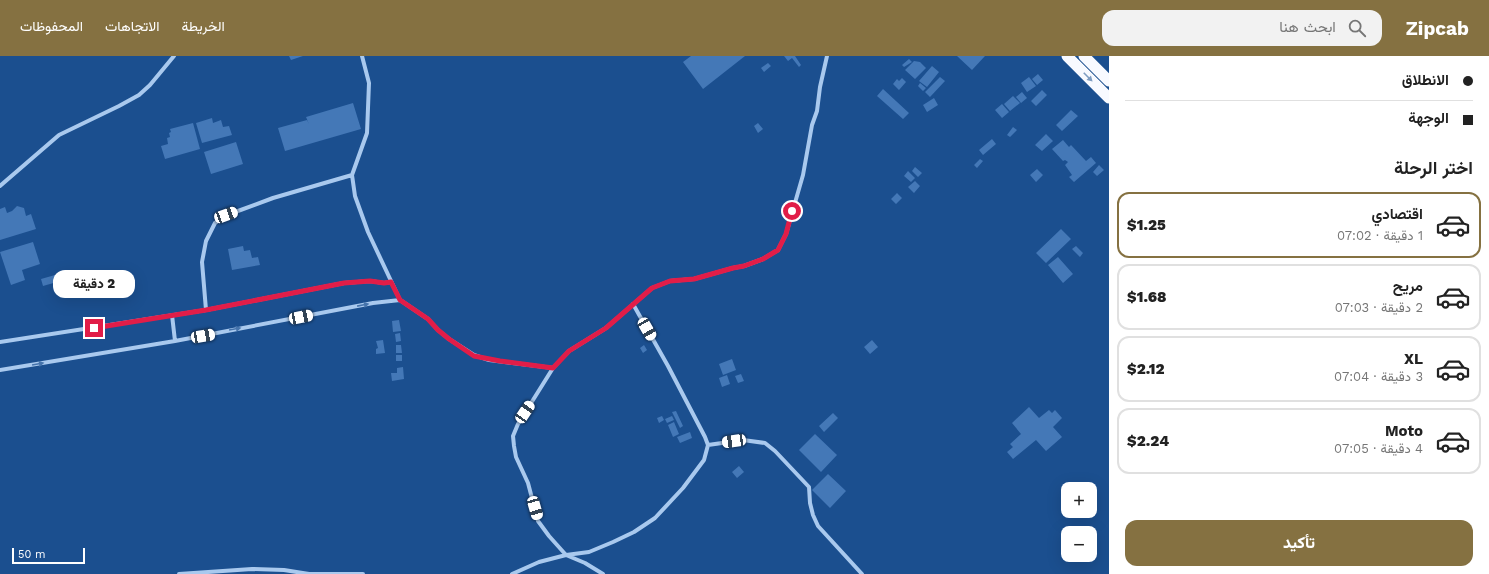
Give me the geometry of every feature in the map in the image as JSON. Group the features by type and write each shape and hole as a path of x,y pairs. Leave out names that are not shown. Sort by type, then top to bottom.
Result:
{"highway":[{"path":"1067,56 1109,98"},
{"path":"1084,56 1109,81"}],"street":[{"path":"0,186 59,134 139,95 150,85 174,56"},
{"path":"362,56 369,83 367,133 352,175 355,196 368,232 400,300 428,319 449,339 474,356 496,361 553,368"},
{"path":"603,574 586,563 566,555 538,521 528,482 516,456 513,436 518,424 553,368 569,351 606,328 652,288 670,281 694,279 744,266 763,259 778,250 786,234 803,175 812,125 818,111 820,87 827,56"},
{"path":"206,310 202,262 206,241 215,223 226,215 260,203 352,175"},
{"path":"0,342 206,310 344,283 370,281 384,283 391,282"},
{"path":"0,370 175,341 400,300"},
{"path":"512,574 538,562 566,555 589,552 634,532 655,518 694,476 704,460 708,445 689,405 633,304"},
{"path":"172,315 175,341"},
{"path":"708,445 743,440 765,443 770,447 809,487 810,503 813,516 818,526 862,574"},
{"path":"179,574 252,569 284,570 309,574 363,574"}],"building":[{"path":"289,56 303,56 291,60"},
{"path":"691,56 745,56 703,89 683,62"},
{"path":"784,56 795,56 801,65 799,67 792,58 788,61"},
{"path":"957,56 985,56 972,70"},
{"path":"909,59 912,62 904,67 902,65"},
{"path":"914,61 920,62 926,68 915,79 905,70"},
{"path":"768,63 771,66 764,72 761,68"},
{"path":"932,66 939,72 927,87 919,81"},
{"path":"1038,74 1043,80 1037,85 1032,79"},
{"path":"940,77 945,81 930,97 925,92"},
{"path":"1029,77 1036,86 1027,92 1021,83"},
{"path":"902,78 906,82 899,90 893,84 897,79 899,81"},
{"path":"920,83 926,88 923,91 918,86"},
{"path":"883,89 909,113 903,119 877,96"},
{"path":"1042,90 1047,95 1036,106 1031,101"},
{"path":"1022,92 1027,98 1021,103 1016,97"},
{"path":"1013,96 1020,103 1010,111 1004,104"},
{"path":"934,98 938,105 927,112 923,105"},
{"path":"353,103 361,129 285,151 278,128 307,120 309,124 306,117"},
{"path":"1002,104 1009,112 1002,118 995,110"},
{"path":"1071,110 1078,116 1062,131 1056,125"},
{"path":"212,118 213,123 221,120 223,127 229,126 232,135 202,143 196,123"},
{"path":"193,123 200,149 165,159 161,146 168,144 167,138 170,137 170,129"},
{"path":"758,123 763,129 758,133 754,126"},
{"path":"1013,127 1017,130 1010,137 1007,135"},
{"path":"1046,134 1053,141 1042,151 1035,145"},
{"path":"992,139 996,144 983,155 979,150"},
{"path":"1063,140 1069,147 1071,145 1086,161 1091,157 1096,163 1074,182 1069,177 1072,175 1065,165 1068,162 1065,160 1063,161 1052,149"},
{"path":"236,142 243,164 211,174 204,152"},
{"path":"980,159 983,161 977,168 974,165"},
{"path":"1099,165 1104,170 1097,176 1093,172"},
{"path":"915,167 922,173 918,177 912,171"},
{"path":"1037,169 1043,175 1036,182 1030,175"},
{"path":"908,171 915,178 911,182 904,176"},
{"path":"915,181 920,186 914,193 908,187"},
{"path":"897,193 902,198 896,204 891,199"},
{"path":"17,206 24,208 26,216 31,214 36,229 0,240 0,209 5,207 7,213 12,211"},
{"path":"1061,229 1071,239 1046,263 1036,253"},
{"path":"33,242 40,264 22,270 25,280 11,285 0,252"},
{"path":"243,246 244,251 250,250 252,258 258,257 260,265 232,270 228,249"},
{"path":"1076,246 1083,253 1080,257 1072,249"},
{"path":"1058,257 1073,274 1063,283 1048,265"},
{"path":"55,275 57,282 43,286 41,279"},
{"path":"399,320 401,331 393,332 392,321"},
{"path":"400,333 401,341 396,342 395,334"},
{"path":"383,340 385,353 376,354 376,349 378,348 376,341"},
{"path":"872,340 878,347 870,354 864,347"},
{"path":"396,345 401,345 402,353 396,353"},
{"path":"644,345 647,350 643,353 640,348"},
{"path":"396,355 402,355 402,361 396,361"},
{"path":"732,359 736,370 723,375 719,364"},
{"path":"403,367 404,379 392,381 391,373 397,373 397,368"},
{"path":"741,374 744,381 738,383 735,376"},
{"path":"727,375 730,384 722,387 719,378"},
{"path":"1029,407 1039,418 1049,410 1052,413 1055,410 1062,418 1053,427 1062,437 1046,451 1036,440 1013,459 1007,452 1013,447 1010,444 1021,434 1012,423"},
{"path":"676,411 683,426 680,428 672,412"},
{"path":"833,413 838,418 824,432 819,426"},
{"path":"662,416 664,420 659,423 657,418"},
{"path":"672,416 674,420 667,423 665,419"},
{"path":"674,422 679,434 673,437 668,425"},
{"path":"690,432 692,438 680,443 677,437"},
{"path":"815,434 837,455 821,472 799,450"},
{"path":"739,466 744,472 737,478 732,472"},
{"path":"828,474 846,491 830,508 812,490"}],"route":[{"path":"94,328 206,310 344,283 370,281 384,283 391,282 400,300 428,319 449,339 474,356 521,365 553,368 569,351 606,328 652,288 670,281 694,279 744,266 763,259 778,250 786,234 792,211"}]}
